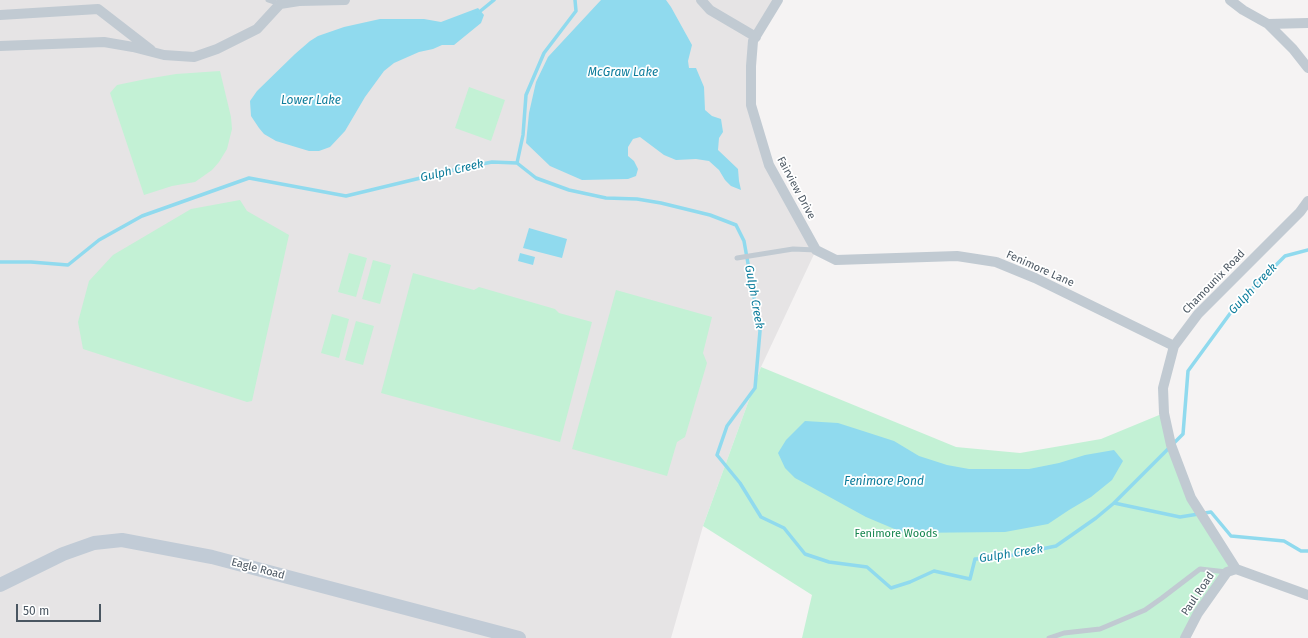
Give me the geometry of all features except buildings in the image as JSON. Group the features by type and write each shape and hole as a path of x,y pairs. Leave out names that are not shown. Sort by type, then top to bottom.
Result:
{"street":[{"path":"0,46 104,42 164,55 194,57 217,49 257,29 280,4 299,1 345,0"},
{"path":"701,0 710,10 756,37"},
{"name":"Fairview Drive","path":"778,0 753,41 751,66 751,105 769,165 816,250"},
{"path":"1230,0 1268,24 1293,49 1308,68"},
{"path":"0,16 98,9 154,52"},
{"path":"1268,24 1308,23"},
{"name":"Chamounix Road","path":"1232,571 1190,498 1171,446 1164,413 1163,388 1174,346 1198,314 1304,214 1308,201"},
{"name":"Fenimore Lane","path":"816,250 836,260 957,256 996,262 1035,278 1174,346"},
{"name":"Eagle Road","path":"0,585 63,554 94,543 122,540 212,557 519,638"},
{"path":"1232,571 1308,595"},
{"name":"Paul Road","path":"1185,638 1198,614 1232,571"}],"lane":[{"path":"268,0 280,4"},
{"path":"737,258 793,249 816,250"},
{"path":"1049,638 1064,633 1100,629 1145,610 1200,569 1232,571"}],"shaded area":[{"path":"0,0 778,0 753,41 751,105 769,165 816,250 761,367 703,526 671,638 0,638"}],"green space":[{"path":"220,71 231,117 232,129 227,149 212,170 195,182 172,186 144,195 110,93 117,85 146,79 176,74"},
{"path":"469,87 505,100 491,141 455,128"},
{"path":"240,200 247,211 289,235 252,401 247,402 83,349 78,322 89,281 113,255 191,209"},
{"path":"349,253 367,258 356,297 338,292"},
{"path":"373,260 391,265 380,304 362,299"},
{"path":"413,273 474,290 479,287 555,309 559,313 592,322 560,442 381,393"},
{"path":"616,290 712,317 703,353 707,363 685,437 677,442 667,476 572,449"},
{"path":"332,314 349,319 339,358 321,353"},
{"path":"356,321 374,326 363,365 345,360"},
{"name":"Fenimore Woods","path":"761,367 956,447 1020,453 1101,439 1164,413 1191,498 1236,569 1198,613 1185,638 802,638 812,595 703,526"}],"water":[{"name":"McGraw Lake","path":"601,0 666,0 692,45 688,61 689,68 696,68 704,87 705,110 712,116 721,119 723,132 719,138 718,150 738,169 741,190 731,186 719,170 709,161 696,159 676,160 664,155 640,137 633,139 628,147 628,156 634,161 638,169 636,176 628,179 582,180 550,166 526,143 529,113 536,82 548,57"},
{"name":"Lower Lake","path":"478,8 484,15 481,23 454,45 442,45 433,49 419,52 394,63 384,71 365,97 345,131 330,147 319,151 309,151 276,141 264,134 251,116 250,101 257,91 295,54 318,36 344,27 380,19 424,19 441,22"},
{"path":"529,228 567,239 562,258 523,248"},
{"path":"520,253 535,257 533,265 518,261"},
{"name":"Fenimore Pond","path":"805,421 838,423 894,441 919,456 947,465 969,469 1029,469 1059,463 1085,455 1114,450 1123,461 1112,480 1091,497 1048,524 1005,532 904,533 866,517 795,478 785,468 778,453 786,440"}],"waterway":[{"path":"478,13 494,0"},
{"path":"517,163 523,135 526,95 544,53 576,11 575,0"},
{"name":"Gulph Creek","path":"0,262 31,262 68,265 99,240 142,216 249,178 346,196 492,162 517,163 536,178 569,190 606,198 637,199 661,203 710,215 736,225 744,241 760,331 755,388 727,426 717,455 740,483 761,517 784,528 805,554 829,562 867,567 891,588 910,582 934,571 970,579 975,559 998,558 1056,546 1096,518 1114,503 1183,434 1188,371 1237,304 1285,256 1308,250"},
{"path":"1114,503 1180,517 1211,512 1231,536 1284,541 1301,551 1308,551"}]}
